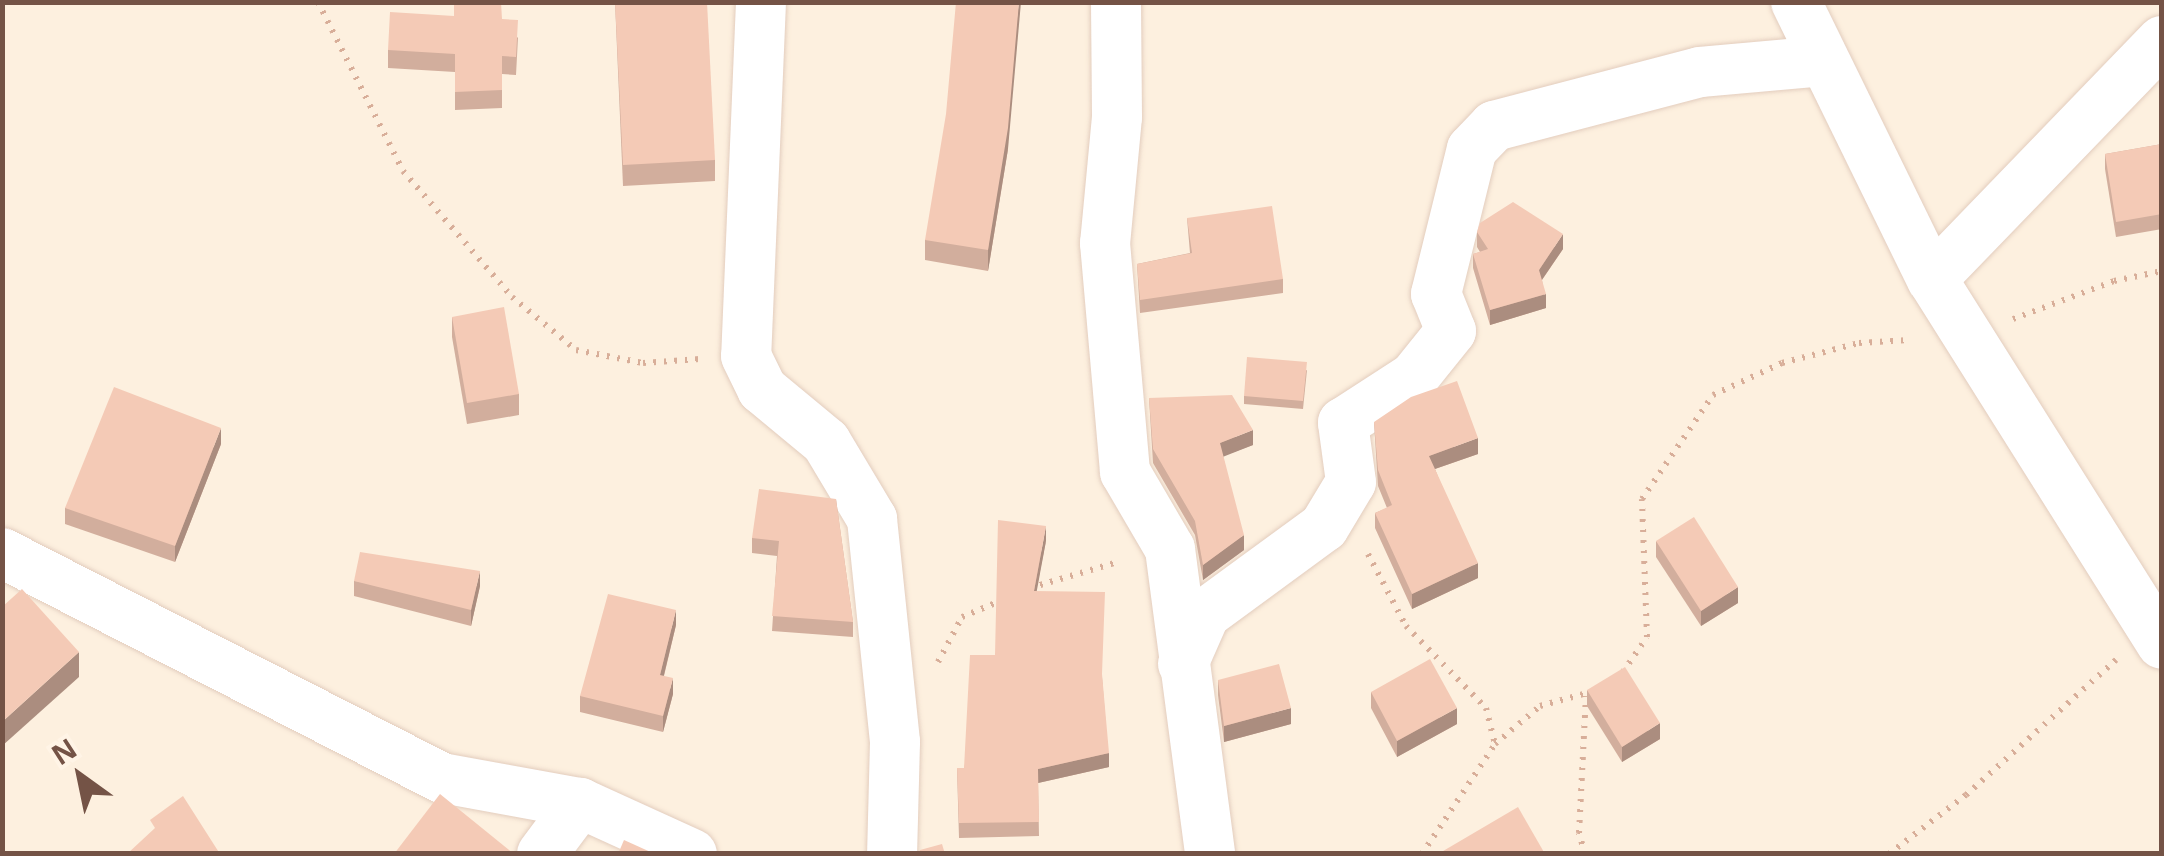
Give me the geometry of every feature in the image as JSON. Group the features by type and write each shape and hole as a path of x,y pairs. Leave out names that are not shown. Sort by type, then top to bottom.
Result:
{"street":[{"path":"761,2 746,356 762,389 826,442 872,519 895,742 892,854"},
{"path":"1116,2 1117,117 1105,244 1125,472 1170,549 1182,664 1210,854"},
{"path":"1796,2 1932,279 2157,636"},
{"path":"1932,279 2162,41"},
{"path":"1182,664 1205,614 1324,526 1351,482 1343,423 1414,377 1452,330 1436,294 1472,149 1494,126 1700,72 1824,61"},
{"path":"2,553 442,778 580,804 692,854"},
{"path":"542,854 580,804"}],"path":[{"path":"318,2 402,171 512,296 576,350 642,363 746,356"},
{"path":"1613,678 1627,670 1646,637 1642,500 1713,396 1782,363 1859,342 1967,337 2114,281 2162,271"},
{"path":"1324,526 1363,532 1372,570 1406,626 1486,708 1495,744"},
{"path":"895,742 962,616 1051,580 1170,549"},
{"path":"1888,854 1966,795 2157,636"},
{"path":"1422,854 1495,744 1540,706 1586,696 1600,687"},
{"path":"1586,696 1579,832 1586,854"}],"building":[{"path":"454,2 501,2 502,19 518,20 516,57 502,56 502,90 455,92 455,54 388,50 390,12 454,16"},
{"path":"615,2 707,2 715,160 623,165"},
{"path":"956,2 1019,2 1008,128 988,250 925,240 946,114"},
{"path":"2162,144 2162,214 2116,222 2105,154"},
{"path":"1513,202 1563,234 1539,270 1546,294 1490,310 1473,254 1488,249 1477,232 1480,223"},
{"path":"1272,206 1283,279 1140,300 1137,264 1192,253 1187,218"},
{"path":"504,307 519,394 467,403 452,317"},
{"path":"1247,357 1307,362 1303,401 1244,396"},
{"path":"1457,381 1478,438 1429,456 1478,563 1412,594 1375,513 1392,505 1378,470 1374,422 1411,397"},
{"path":"114,387 221,428 175,546 65,508"},
{"path":"1232,395 1253,430 1220,443 1244,535 1203,565 1195,521 1153,449 1149,398"},
{"path":"759,489 836,499 853,622 772,616 779,541 752,538"},
{"path":"1694,517 1738,587 1701,611 1656,541"},
{"path":"998,520 1046,526 1034,591 1105,592 1102,674 1109,753 1038,769 1039,822 959,823 957,768 964,768 970,655 995,655"},
{"path":"360,552 480,571 471,610 354,581"},
{"path":"22,589 79,652 2,722 2,607"},
{"path":"608,594 676,610 660,675 673,678 663,716 580,696"},
{"path":"1430,659 1457,708 1397,741 1371,692"},
{"path":"1279,664 1291,708 1224,726 1218,680"},
{"path":"1625,667 1660,723 1622,747 1587,690"},
{"path":"440,794 514,854 394,854"},
{"path":"183,796 220,854 127,854 155,828 150,820"},
{"path":"1518,807 1545,854 1438,854"},
{"path":"624,840 655,854 618,854"},
{"path":"942,844 945,854 918,854 920,850"}]}
